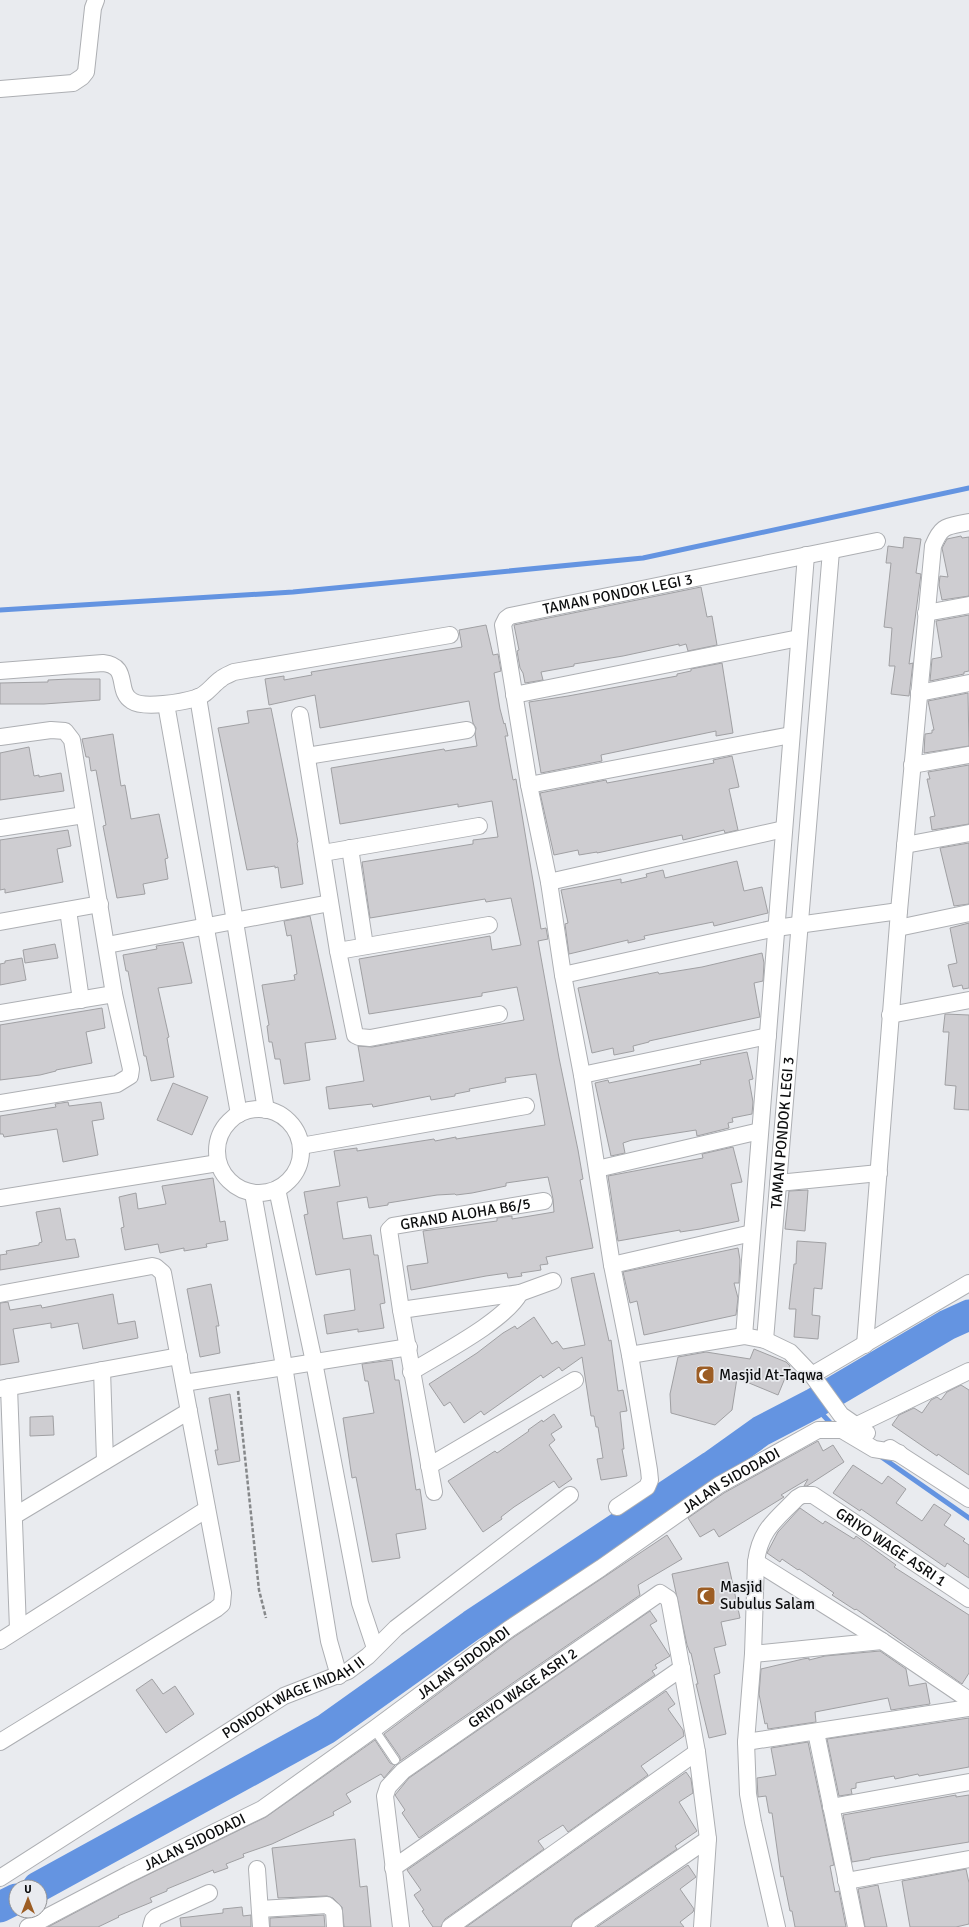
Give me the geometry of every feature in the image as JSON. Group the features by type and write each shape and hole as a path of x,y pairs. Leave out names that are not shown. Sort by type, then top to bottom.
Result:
{"street":[{"path":"0,89 73,83 82,77 86,72 93,8 96,0"},
{"path":"865,1345 890,1014 933,546 938,534 943,528 969,522"},
{"name":"TAMAN PONDOK LEGI 3","path":"617,1507 647,1487 650,1480 630,1355 612,1265 582,1075 563,975 549,882 529,785 503,625 506,619 510,616 877,541"},
{"name":"TAMAN PONDOK LEGI 3","path":"765,1340 830,551"},
{"name":"TAMAN PONDOK LEGI 3","path":"744,1336 806,555"},
{"path":"926,612 969,605"},
{"path":"0,671 103,663 112,664 118,669 127,696 133,702 166,704 198,697 208,691 222,678 234,672 450,635"},
{"path":"514,695 799,638"},
{"path":"919,692 969,683"},
{"path":"198,697 266,1110"},
{"path":"166,704 239,1114"},
{"path":"300,715 338,951 354,1033 359,1037 370,1038 499,1014"},
{"path":"0,737 51,730 65,731 72,740 114,994 131,1064 130,1076 116,1084 0,1103"},
{"path":"307,756 467,730"},
{"path":"529,785 791,735"},
{"path":"912,766 969,755"},
{"path":"0,828 84,815"},
{"path":"323,853 479,826"},
{"path":"549,882 784,829"},
{"path":"905,845 969,833"},
{"path":"350,848 365,946"},
{"path":"107,945 330,903"},
{"path":"0,922 100,904"},
{"path":"68,910 81,1000"},
{"path":"563,975 776,928 899,911"},
{"path":"898,928 969,913"},
{"path":"338,951 489,925"},
{"path":"0,1013 114,994"},
{"path":"890,1014 969,1000"},
{"path":"582,1075 768,1036"},
{"path":"301,1146 526,1106"},
{"path":"253,1110 266,1110 281,1116 293,1126 301,1146 299,1163 291,1178 277,1189 265,1193 253,1193 241,1190 231,1183 218,1163 218,1141 223,1130 230,1121 239,1114 253,1110"},
{"name":"TAMAN PONDOK LEGI 3","path":"597,1169 760,1131"},
{"path":"0,1198 218,1163"},
{"path":"778,1183 879,1173"},
{"path":"277,1189 314,1362 360,1603 375,1648"},
{"path":"253,1193 284,1366 329,1641 339,1676"},
{"name":"GRAND ALOHA B6/5","path":"401,1310 389,1230 393,1226 544,1200"},
{"path":"612,1265 752,1233"},
{"path":"0,1294 152,1266 156,1267 164,1276 223,1593 222,1604 216,1609 0,1742"},
{"path":"434,1492 411,1372 409,1347 401,1310 520,1293 553,1281"},
{"path":"815,1379 865,1345 969,1283"},
{"path":"411,1372 472,1335 505,1311 515,1302 520,1293"},
{"path":"630,1355 744,1336 765,1340 790,1352 815,1379 846,1424 874,1449 899,1453 969,1499"},
{"path":"184,1383 409,1347"},
{"path":"18,1629 14,1516 4,1388 179,1356"},
{"path":"102,1370 105,1461"},
{"path":"846,1424 969,1371"},
{"path":"429,1466 575,1380"},
{"path":"14,1516 189,1411"},
{"name":"JALAN SIDODADI","path":"28,1927 129,1874 262,1808 374,1729 509,1629 601,1568 719,1485 818,1430 846,1424"},
{"name":"PONDOK WAGE INDAH II","path":"0,1878 284,1696 339,1676 368,1656 396,1628 570,1495"},
{"name":"GRIYO WAGE ASRI 1","path":"756,1562 758,1548 766,1530 802,1495 813,1495 969,1599"},
{"path":"0,1640 207,1509"},
{"path":"756,1562 882,1642 969,1700"},
{"path":"756,1562 753,1654 746,1742 750,1807 777,1927"},
{"name":"GRIYO WAGE ASRI 2","path":"402,1927 393,1868 385,1796 388,1787 403,1771 660,1593 669,1599 697,1752 708,1839 702,1927"},
{"path":"753,1654 882,1642"},
{"path":"393,1868 682,1668"},
{"path":"746,1742 969,1708"},
{"path":"816,1732 856,1927"},
{"path":"450,1927 697,1752"},
{"path":"831,1807 969,1782"},
{"path":"580,1927 708,1839"},
{"path":"846,1881 969,1858"},
{"path":"257,1869 261,1927"},
{"path":"151,1927 153,1920 156,1917 209,1893"},
{"path":"260,1909 327,1905 334,1911 335,1927"}],"lane":[{"path":"374,1729 395,1760"}],"path":[{"path":"236,1375 259,1590 266,1618"}],"building":[{"path":"961,536 962,538 969,537 969,596 942,600 939,585 940,576 948,577 942,548 947,539"},
{"path":"904,537 921,539 916,573 921,574 909,664 913,663 909,696 891,694 895,666 889,666 892,628 884,627 891,563 886,563 888,546 903,548"},
{"path":"701,587 707,617 712,616 717,645 688,651 686,644 679,646 679,644 623,656 574,664 574,666 541,672 543,680 525,683 523,673 520,668 517,651 519,650 514,625"},
{"path":"969,615 969,671 964,672 964,674 930,681 932,659 942,657 936,621"},
{"path":"486,625 493,655 498,654 501,671 494,673 500,709 508,736 505,736 513,780 516,779 541,929 546,928 548,939 538,941 559,1058 578,1150 583,1179 580,1180 593,1248 546,1257 548,1264 540,1265 541,1270 521,1273 522,1276 508,1278 507,1273 411,1290 407,1266 428,1263 423,1231 497,1221 497,1218 512,1216 512,1219 554,1212 553,1199 548,1177 506,1183 506,1186 472,1193 437,1195 388,1203 388,1205 369,1208 367,1197 337,1202 343,1239 371,1235 374,1255 378,1255 385,1303 380,1304 384,1328 358,1332 358,1329 327,1334 324,1315 355,1310 350,1269 316,1275 304,1215 308,1214 304,1192 340,1186 334,1151 357,1148 357,1151 434,1139 435,1141 456,1137 456,1139 545,1125 536,1074 505,1078 506,1082 469,1089 470,1091 455,1094 455,1096 431,1100 430,1096 373,1107 372,1104 329,1109 326,1087 364,1081 358,1046 372,1047 524,1020 517,987 482,993 482,996 369,1014 359,959 490,936 492,950 521,945 511,898 486,902 485,899 370,918 362,862 473,844 473,840 498,837 492,801 458,807 458,804 340,824 331,768 444,749 445,751 477,746 475,734 476,728 473,723 469,701 320,728 315,695 269,705 265,679 284,676 284,680 312,675 311,672 462,647 459,630"},
{"path":"722,663 733,733 716,736 716,731 601,755 602,761 541,773 529,702 677,676 677,674 691,671 691,669"},
{"path":"100,679 100,700 44,704 0,704 0,683 48,682 48,680"},
{"path":"968,693 969,746 924,753 925,734 932,733 932,730 934,730 928,701"},
{"path":"271,708 298,842 303,884 281,888 278,867 275,868 275,866 247,870 218,728 249,723 247,711"},
{"path":"113,734 121,786 125,785 131,819 159,814 168,858 165,859 168,879 143,884 145,894 117,898 103,826 106,825 96,770 91,771 89,757 86,757 82,739"},
{"path":"29,747 34,776 39,775 39,777 61,773 64,791 0,800 0,753"},
{"path":"732,756 739,787 729,789 738,830 725,833 724,830 683,840 682,835 597,853 579,855 578,850 554,855 540,793 606,780 607,783 714,763 713,760"},
{"path":"969,765 969,824 932,830 930,817 935,816 927,779 930,779 928,772"},
{"path":"68,830 71,846 57,849 63,882 5,893 5,889 0,890 0,840"},
{"path":"969,843 969,904 954,906 940,848"},
{"path":"737,861 744,891 762,887 768,913 714,926 713,922 644,936 645,939 628,943 628,940 569,954 565,924 568,923 561,890 621,879 621,883 647,877 646,874 663,870 665,878"},
{"path":"310,916 336,1039 305,1043 310,1080 284,1084 280,1059 275,1059 272,1042 269,1042 267,1026 269,1025 262,985 295,980 294,975 297,974 291,935 287,936 284,921"},
{"path":"969,923 969,988 963,989 962,985 953,987 948,965 957,963 950,928"},
{"path":"183,942 192,983 158,988 169,1037 167,1038 174,1077 151,1081 146,1056 144,1056 128,971 126,971 123,955 157,949 156,946"},
{"path":"55,944 58,958 25,963 23,950"},
{"path":"762,953 764,963 763,981 754,983 760,1017 649,1041 633,1046 634,1051 614,1055 613,1048 592,1053 578,988 658,972 659,974 702,967"},
{"path":"22,958 26,980 0,985 0,964 5,963 5,961"},
{"path":"102,1008 105,1028 86,1032 92,1063 56,1070 40,1075 0,1080 0,1025"},
{"path":"945,1014 969,1015 969,1110 954,1109 956,1086 945,1085 949,1032 943,1032"},
{"path":"747,1052 753,1079 749,1080 753,1102 752,1114 732,1118 733,1122 728,1123 729,1128 697,1136 696,1130 632,1140 623,1143 625,1153 611,1156 595,1083 608,1080 609,1083 701,1064 700,1061"},
{"path":"173,1083 208,1097 192,1135 157,1120"},
{"path":"68,1102 69,1106 101,1102 104,1119 92,1121 98,1155 63,1162 57,1129 4,1137 3,1134 0,1134 0,1116 56,1107 55,1104"},
{"path":"733,1147 742,1182 731,1184 739,1221 700,1229 680,1232 680,1230 618,1241 608,1176 703,1158 702,1154"},
{"path":"213,1178 220,1222 225,1221 228,1240 206,1244 207,1247 184,1251 184,1248 160,1253 158,1244 125,1250 121,1228 124,1227 119,1197 136,1193 138,1209 166,1204 162,1186"},
{"path":"808,1190 805,1231 785,1229 789,1191"},
{"path":"60,1208 66,1240 75,1239 79,1257 0,1270 0,1255 7,1254 6,1251 39,1245 39,1243 42,1242 36,1212"},
{"path":"797,1241 826,1243 822,1289 814,1288 812,1315 820,1316 818,1339 794,1337 796,1309 789,1309 794,1264 796,1264"},
{"path":"738,1248 740,1260 739,1283 734,1283 738,1298 736,1315 644,1335 637,1301 630,1303 623,1272"},
{"path":"594,1273 609,1341 611,1340 618,1391 623,1390 627,1411 620,1412 624,1449 622,1449 627,1476 601,1480 597,1459 603,1458 598,1427 596,1427 594,1416 591,1416 582,1357 562,1371 559,1367 543,1378 541,1375 484,1415 481,1411 464,1423 450,1402 444,1406 429,1384 477,1353 503,1333 515,1326 517,1329 534,1317 552,1344 557,1341 563,1349 585,1345 571,1278"},
{"path":"211,1284 219,1326 216,1326 220,1353 200,1357 187,1289"},
{"path":"113,1294 118,1324 135,1321 138,1338 83,1349 78,1323 51,1328 51,1323 13,1329 19,1362 0,1365 0,1303 8,1302 10,1310 41,1305 42,1308"},
{"name":"Masjid At-Taqwa","path":"754,1349 786,1362 790,1366 778,1395 737,1378 732,1410 715,1425 671,1413 670,1394 678,1357 706,1352 750,1359"},
{"path":"392,1360 395,1380 399,1380 416,1490 420,1489 426,1529 396,1534 400,1558 372,1562 356,1477 352,1478 343,1418 374,1413 368,1381 365,1381 362,1364"},
{"path":"961,1385 969,1390 969,1475 938,1454 937,1456 892,1425 899,1415 914,1408 922,1413 931,1400 937,1397 941,1400 947,1392"},
{"path":"230,1394 240,1461 218,1465 215,1450 218,1450 209,1398"},
{"path":"554,1414 562,1427 551,1434 555,1440 549,1445 572,1479 559,1488 554,1481 514,1507 501,1517 502,1519 483,1532 448,1481 495,1451 497,1453 542,1420 543,1422"},
{"path":"53,1416 54,1435 30,1436 30,1417"},
{"path":"818,1441 823,1451 833,1445 844,1462 807,1486 804,1486 808,1479 781,1495 784,1497 719,1537 714,1529 700,1537 688,1518 724,1493"},
{"path":"853,1465 882,1484 888,1476 906,1489 896,1503 922,1521 934,1504 951,1515 944,1525 965,1539 963,1541 969,1545 969,1578 947,1563 945,1567 861,1509 860,1511 833,1493"},
{"path":"800,1508 823,1524 825,1521 854,1539 856,1536 896,1565 894,1567 969,1615 969,1673 962,1684 856,1609 855,1610 832,1595 834,1593 799,1569 798,1570 782,1559 780,1562 767,1553 778,1532"},
{"path":"667,1535 682,1559 638,1585 640,1595 400,1761 400,1757 384,1734 514,1637"},
{"path":"728,1562 740,1618 721,1622 726,1645 714,1648 720,1673 714,1675 726,1734 709,1738 672,1574"},
{"path":"650,1611 657,1621 650,1625 670,1656 655,1665 657,1668 652,1671 655,1675 419,1838 402,1813 405,1810 395,1795 409,1778"},
{"path":"880,1651 906,1669 909,1686 926,1683 930,1704 891,1710 888,1698 815,1712 816,1722 768,1729 767,1723 765,1724 759,1694 761,1669 809,1658 809,1660 825,1656"},
{"path":"152,1679 163,1694 175,1686 194,1714 166,1733 136,1690"},
{"path":"666,1691 675,1704 668,1709 683,1730 684,1736 641,1766 648,1775 568,1832 563,1825 538,1841 544,1849 445,1919 441,1927 433,1927 422,1911 424,1910 414,1895 421,1890 407,1870"},
{"path":"969,1718 969,1767 919,1776 918,1774 895,1779 894,1776 856,1783 856,1788 851,1789 852,1794 839,1796 827,1739"},
{"path":"375,1740 390,1763 395,1765 384,1778 381,1774 346,1794 351,1802 333,1812 334,1815 272,1844 243,1854 244,1857 226,1864 228,1868 214,1873 213,1870 167,1889 167,1891 150,1898 152,1902 118,1916 119,1917 98,1927 48,1927 133,1882 266,1817"},
{"path":"808,1742 834,1865 830,1866 835,1892 839,1891 846,1927 795,1927 792,1911 790,1911 783,1876 781,1877 772,1813 769,1813 766,1796 758,1797 757,1778 776,1775 771,1748"},
{"path":"686,1772 691,1779 693,1793 679,1802 697,1831 675,1846 677,1849 575,1919 571,1927 466,1927"},
{"path":"956,1795 956,1797 969,1795 969,1842 852,1862 843,1815"},
{"path":"355,1839 360,1887 367,1886 371,1927 344,1927 342,1907 333,1898 327,1896 278,1898 272,1848"},
{"path":"688,1865 696,1877 680,1889 694,1909 693,1912 680,1922 684,1927 597,1927"},
{"path":"966,1869 969,1883 969,1924 956,1927 910,1927 902,1881"},
{"path":"878,1885 887,1927 865,1927 858,1889"},
{"path":"242,1907 243,1916 251,1915 251,1927 181,1927 180,1918 223,1913 223,1909"},
{"path":"324,1915 325,1927 270,1927 270,1918"}],"waterway":[{"path":"0,610 293,592 643,558 969,488"},
{"path":"48,1882 326,1729 472,1625 712,1466 761,1431 813,1404 947,1325 969,1315"},
{"path":"813,1404 834,1427"},
{"path":"880,1456 969,1518"},
{"path":"0,1907 8,1903"}],"place":[{"name":"Masjid At-Taqwa","path":"705,1375"},
{"name":"Masjid Subulus Salam","path":"706,1596"}]}
